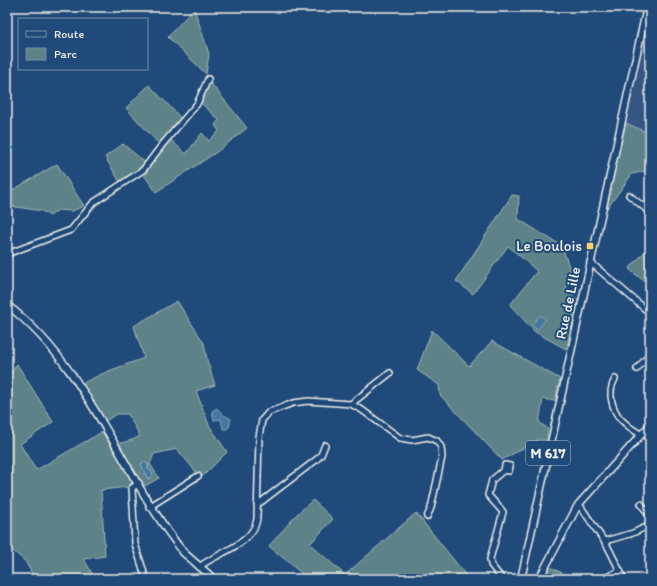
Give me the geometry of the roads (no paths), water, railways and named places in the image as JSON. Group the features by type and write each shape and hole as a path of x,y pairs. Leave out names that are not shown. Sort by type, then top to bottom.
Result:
{"main road":[{"name":"Rue de Lille","path":"521,579 645,7"},
{"path":"7,306 32,328 61,362 80,388 109,434 156,516 185,554 214,579"},
{"path":"538,579 579,504 650,425"},
{"name":"Rue de Lille","path":"517,579 532,527"}],"street":[{"path":"7,254 69,231 93,203 144,170 162,144 197,104 208,79"},
{"path":"629,195 646,209 650,216"},
{"path":"646,209 648,204 650,204"},
{"path":"590,262 645,309"},
{"path":"638,369 650,354"},
{"path":"351,404 390,373"},
{"path":"615,379 612,384 611,395 616,413 626,425 650,439"},
{"path":"199,567 251,533 256,525 260,433 262,422 266,414 300,401 351,404 362,410 400,438 410,440 430,437 440,445 442,457 431,508 427,517"},
{"path":"257,505 271,493 298,476 321,455 326,445"},
{"path":"503,579 491,564 490,559 503,512 488,495 492,480 504,470"},
{"path":"150,506 198,476"},
{"path":"137,484 132,488 134,540 146,579"},
{"path":"258,493 271,493"},
{"path":"579,504 605,542 624,579"},
{"path":"641,504 650,516"},
{"path":"605,542 650,525"},
{"path":"604,579 620,570"}],"place":[{"name":"Le Boulois","path":"590,246"}]}
